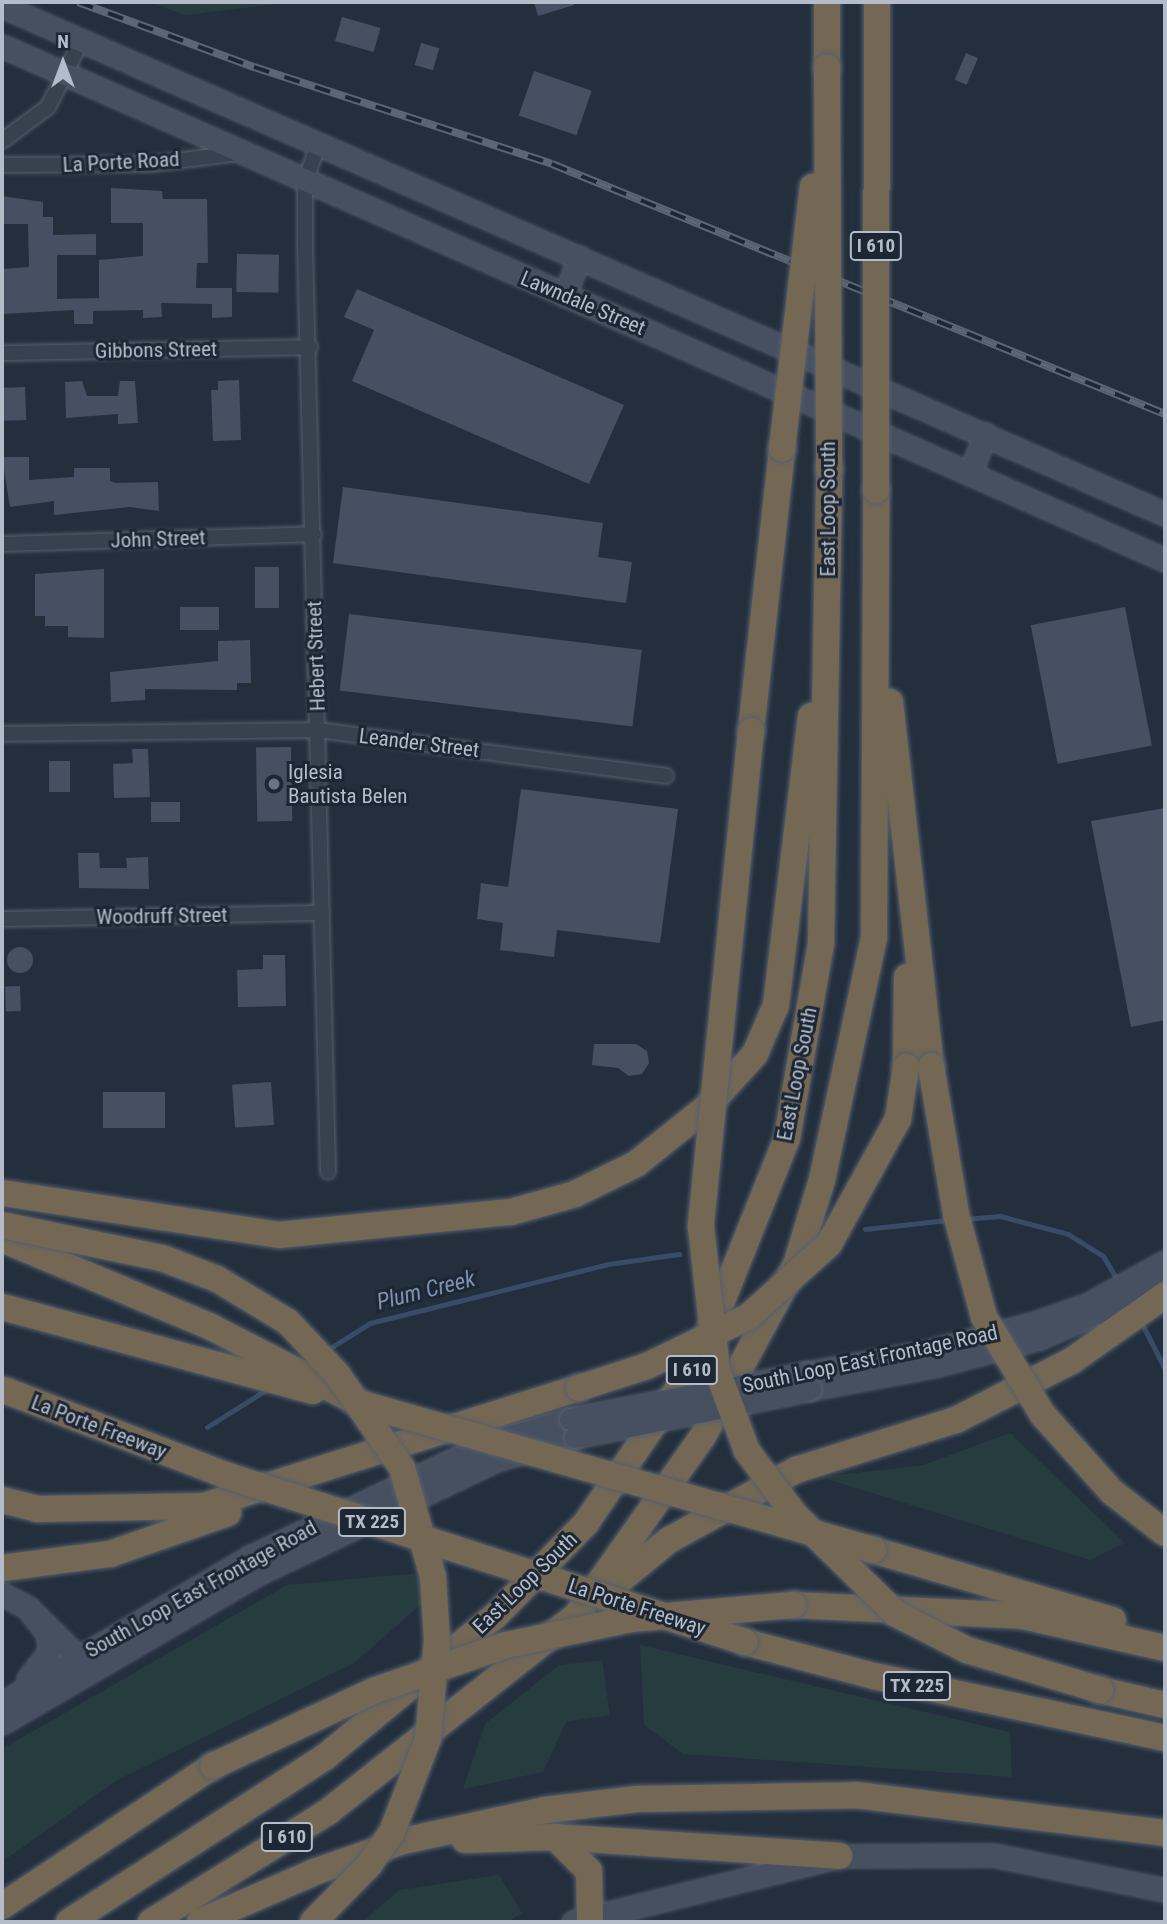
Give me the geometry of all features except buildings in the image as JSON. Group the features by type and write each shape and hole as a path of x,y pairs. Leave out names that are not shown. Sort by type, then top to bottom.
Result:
{"highway":[{"name":"East Loop South","path":"69,1922 325,1757 495,1616 586,1523 699,1358 787,1138 821,943 829,469 827,2"},
{"name":"I 610","path":"151,1922 329,1811 576,1616 703,1436 801,1252 874,937 878,590 877,2"},
{"path":"827,67 751,731 701,1227 717,1370 747,1451 795,1515 896,1614 967,1650 1100,1690 1165,1705"},
{"path":"2,1193 279,1235 511,1212 575,1194 636,1164 706,1108 755,1054 776,1005 828,551"},
{"path":"878,590 907,851 918,1066 984,1317 1043,1415 1112,1492 1165,1533"},
{"path":"2,1568 110,1554 333,1470 646,1366 748,1318 829,1244 898,1119 918,1066"},
{"path":"2,1225 162,1258 217,1279 288,1322 351,1392 402,1468 433,1577 438,1640 428,1740 392,1832 361,1874 313,1922"},
{"path":"2,1239 211,1327 359,1402"},
{"path":"576,1616 669,1540 796,1470 956,1420 1086,1351 1165,1295"},
{"path":"2,1307 359,1402 1165,1635"},
{"name":"La Porte Freeway","path":"3,1390 226,1475 745,1642 1091,1726 1165,1738"},
{"path":"2,1500 37,1509 204,1506 333,1470"},
{"path":"2,1906 213,1766 373,1691 506,1645 632,1619 793,1605 1023,1616 1165,1648"},
{"path":"201,1922 317,1871 403,1841 545,1810 637,1799 856,1795 1165,1833"},
{"path":"403,1841 555,1837 839,1856"},
{"path":"555,1837 589,1871 581,1920"}],"main road":[{"name":"Lawndale Street","path":"2,6 1165,514"},
{"name":"Lawndale Street","path":"2,46 1165,560"},
{"path":"564,295 580,257"},
{"path":"970,474 985,434"},
{"name":"South Loop East Frontage Road","path":"2,1702 410,1499 573,1428 809,1381 933,1366 1060,1322 1165,1269"},
{"path":"2,1594 28,1608 85,1663"},
{"path":"2,1702 49,1652 48,1634 28,1608"},
{"name":"South Loop East Frontage Road","path":"2,1723 85,1663"},
{"path":"581,1920 839,1856 993,1855 1165,1890"}],"street":[{"path":"2,141 48,107 81,41"},
{"name":"Hebert Street","path":"319,143 305,181 328,1172"},
{"name":"La Porte Road","path":"2,165 151,164 240,153"},
{"name":"Gibbons Street","path":"2,353 310,347"},
{"name":"John Street","path":"2,544 314,534"},
{"name":"Leander Street","path":"2,734 318,730 666,776"},
{"name":"Woodruff Street","path":"2,919 322,913"}],"green space":[{"path":"149,2 295,2 185,15"},
{"path":"1010,1433 1125,1543 1090,1560 820,1477 923,1465"},
{"path":"431,1572 426,1600 354,1663 117,1780 2,1862 2,1749 287,1585"},
{"path":"640,1645 1010,1732 1012,1777 683,1754 644,1725"},
{"path":"602,1660 610,1715 566,1722 543,1772 463,1789 485,1724 559,1665"},
{"path":"499,1875 522,1913 507,1922 362,1922 399,1890"}],"waterway":[{"name":"Plum Creek","path":"965,1219 1000,1216 1068,1234 1103,1256 1118,1281"},
{"name":"Plum Creek","path":"865,1229 948,1220"},
{"name":"Plum Creek","path":"327,1350 370,1323 608,1264 679,1254"},
{"name":"Plum Creek","path":"1140,1320 1165,1369"},
{"name":"Plum Creek","path":"207,1427 269,1388"}],"railway":[{"path":"78,2 254,67 552,164 1165,414"}],"place":[{"name":"Iglesia Bautista Belen","path":"274,784"}]}
